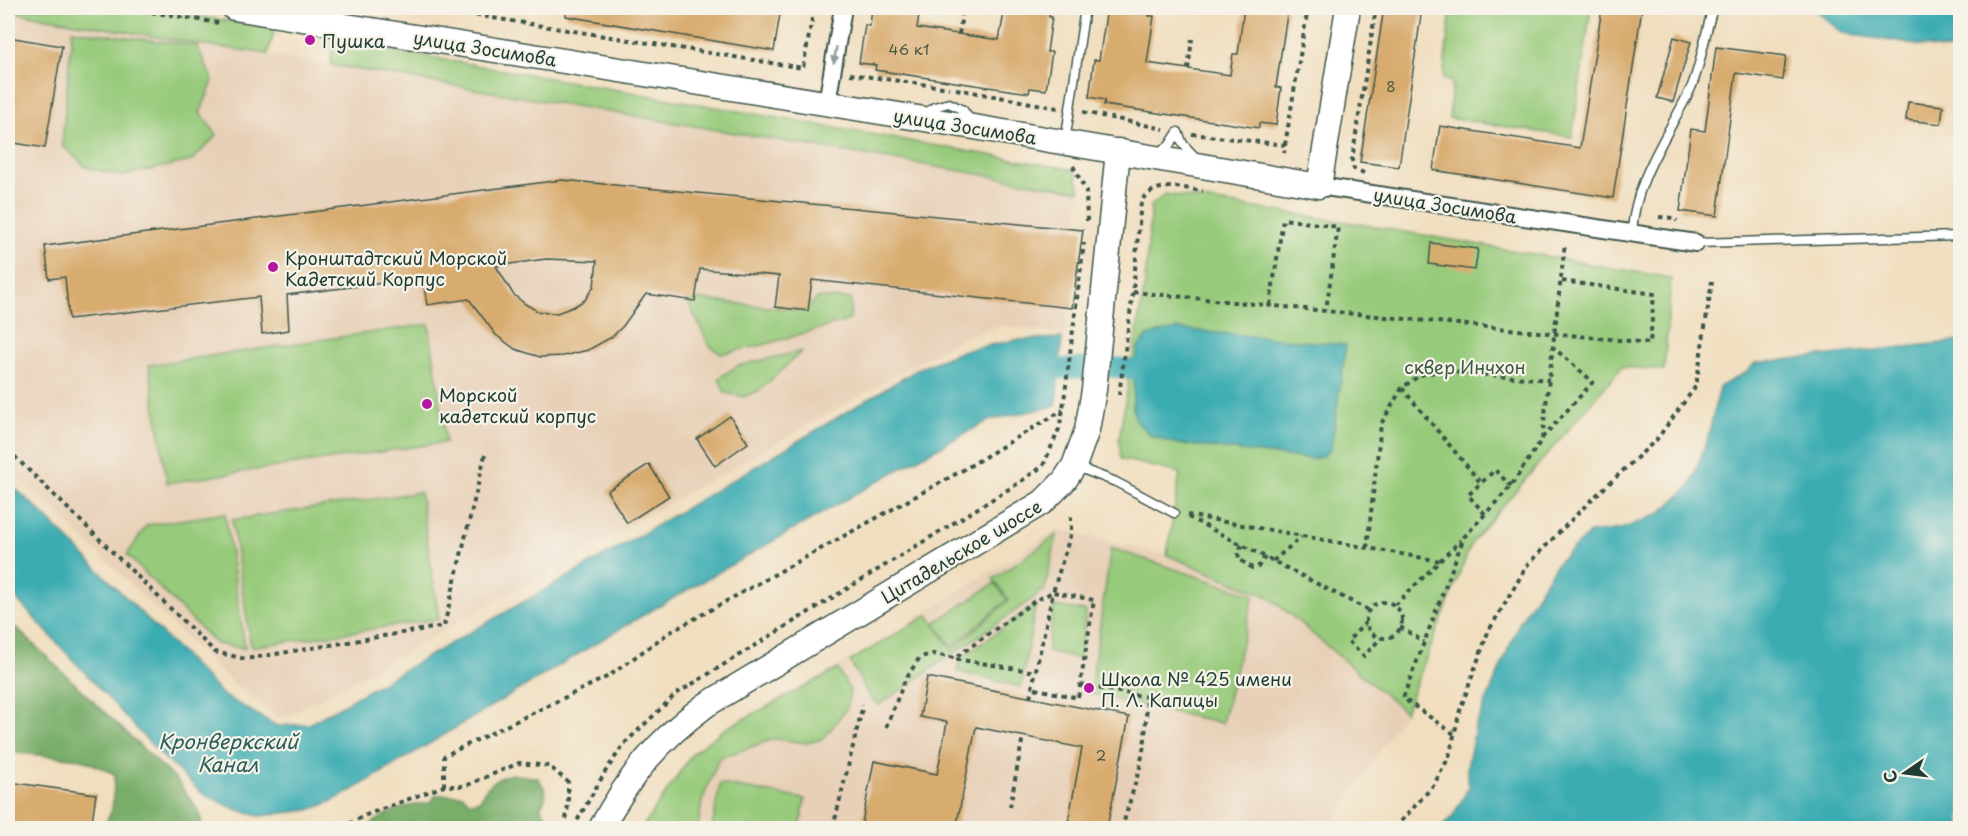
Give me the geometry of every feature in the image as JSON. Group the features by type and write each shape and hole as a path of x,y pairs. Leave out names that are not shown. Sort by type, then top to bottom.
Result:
{"main road":[{"name":"улица Зосимова","path":"234,8 335,16 827,103 1319,186"},
{"path":"1319,186 1348,8"},
{"name":"Цитадельское шоссе","path":"601,828 638,769 655,748 683,722 706,705 1043,502 1064,481 1074,466 1087,430 1094,390 1118,151"}],"street":[{"path":"827,103 843,8"},
{"name":"улица Зосимова","path":"1319,186 1696,243"}],"lane":[{"path":"1065,142 1084,8"},
{"path":"1632,233 1635,206 1664,136 1692,86 1713,8"},
{"path":"1696,243 1960,236"},
{"path":"1074,466 1116,482 1174,513"}],"path":[{"path":"431,8 803,68 814,8"},
{"path":"959,34 963,8"},
{"path":"1285,145 1308,8"},
{"path":"1352,160 1376,8"},
{"path":"1188,69 1192,39"},
{"path":"1086,191 1086,231"},
{"path":"1119,395 1133,292 1141,201"},
{"path":"1270,305 1283,219 1338,227 1326,310"},
{"path":"444,786 444,756 609,676 668,634 963,470 1063,409 1085,243"},
{"path":"1542,439 1565,243"},
{"path":"1133,292 1650,343 1654,294 1562,281"},
{"path":"1395,828 1433,786 1449,757 1460,710 1488,632 1528,564 1587,504 1658,439 1696,386 1712,281"},
{"path":"1395,605 1464,537 1511,486 1542,439 1593,382 1553,348"},
{"path":"1367,548 1381,424 1402,388 1420,375 1440,370 1549,380"},
{"path":"1402,388 1481,483"},
{"path":"8,450 215,652 246,659 444,626 485,456"},
{"path":"1485,514 1468,495 1495,470 1511,486"},
{"path":"1368,610 1183,515 1440,561"},
{"path":"1030,698 1053,592 1071,533 1071,516"},
{"path":"1273,561 1302,536"},
{"path":"1455,734 1403,698 1464,537"},
{"path":"1242,545 1238,553 1239,559 1252,568 1258,567 1265,557"},
{"path":"955,658 1036,600 1053,592 1094,600 1078,698 1032,688"},
{"path":"1378,603 1390,603 1395,605 1402,616 1400,627 1393,636 1381,638 1364,656 1348,641 1366,622 1368,610 1378,603"},
{"path":"1366,622 1371,632 1381,638"},
{"path":"1400,627 1424,642"},
{"path":"886,727 905,680 920,657 933,654 1036,672"},
{"path":"1081,685 1147,697 1145,740 1140,767 1122,828"},
{"path":"833,828 862,705"},
{"path":"1010,807 1023,736"},
{"path":"342,828 366,815 444,786 465,786 519,763 549,766 568,782 565,828"}],"shaded area":[{"name":"Морской кадетский корпус","path":"8,11 1080,191 1066,334 1000,326 966,336 281,720 238,688 39,496 8,472"},
{"name":"Школа № 425 имени П. Л. Капицы","path":"1061,530 1167,555 1269,597 1405,712 1330,828 642,828 693,750 873,646 1053,532"}],"green space":[{"path":"8,8 145,8 275,28 268,54 8,11"},
{"path":"1451,8 1591,8 1572,137 1449,118 1452,82 1443,79"},
{"path":"72,30 197,46 213,81 200,113 217,135 191,161 121,176 86,167 62,145"},
{"path":"332,40 1075,170 1080,191 331,65"},
{"name":"сквер Инчхон","path":"1165,194 1359,224 1671,278 1664,370 1622,367 1472,542 1405,712 1269,597 1167,555 1180,473 1121,459 1119,439 1145,282 1151,206","holes":["1138,347 1313,459 1173,443 1150,435 1133,410"]},
{"path":"686,298 805,311 817,298 851,299 850,320 763,345 721,354 709,345"},
{"path":"429,324 446,442 167,483 149,365"},
{"path":"802,351 760,390 744,397 725,393 719,378 737,366"},
{"path":"420,492 439,619 251,647 232,520"},
{"path":"225,513 245,648 216,644 127,555 147,525"},
{"path":"1057,535 1044,592 1039,590 1038,595 879,705 870,698 850,661 928,615 952,650 1009,600 993,579"},
{"path":"1111,548 1254,595 1222,723 1090,694"},
{"path":"995,583 1007,600 952,647 934,623"},
{"path":"1036,604 1021,687 957,671 960,659"},
{"path":"1054,606 1086,611 1080,659 1047,651"},
{"path":"8,620 178,782 200,813 202,828 103,828 112,810 115,774 82,759 8,752"},
{"path":"838,669 850,691 847,708 823,739 806,743 774,739 719,758 702,801 698,828 642,828 693,753 723,730"},
{"path":"511,774 538,778 545,792 545,799 540,807 552,823 549,828 367,828 381,817 396,810 430,803 436,795 463,795 470,802 480,800 492,783"},
{"path":"720,784 805,799 800,828 712,828"}],"water":[{"path":"1813,8 1960,8 1960,52 1842,33"},
{"path":"1177,329 1346,345 1331,449 1323,456 1313,459 1173,443 1150,435 1136,421 1133,410 1138,347 1149,335"},
{"name":"Кронверкский Канал","path":"1062,338 1056,406 990,420 917,459 633,621 346,794 309,810 260,816 235,809 202,793 160,754 8,590 8,482 36,507 223,695 277,726 309,724 627,543 920,368 962,351 1015,340"},
{"path":"1960,341 1960,828 1441,828 1452,817 1469,787 1467,768 1475,728 1520,621 1557,563 1590,533 1621,529 1659,514 1690,486 1709,434 1719,387 1747,372 1755,363"}],"building":[{"path":"566,8 781,8 774,51 566,16"},
{"path":"872,8 920,8 917,28 999,40 1005,8 1050,8 1049,17 1052,17 1047,52 1052,52 1046,90 1030,88 1029,93 875,70 876,65 859,63 865,25 870,26"},
{"path":"1107,8 1150,8 1149,16 1154,16 1147,63 1230,75 1233,54 1238,54 1244,8 1288,8 1276,87 1281,88 1276,125 1259,123 1259,128 1104,105 1105,100 1089,97 1094,60 1099,60"},
{"path":"1384,8 1422,8 1399,167 1360,162"},
{"path":"1602,8 1642,8 1613,198 1433,170 1440,126 1580,148"},
{"path":"8,37 62,46 45,148 8,142"},
{"path":"1674,37 1691,42 1673,102 1657,98"},
{"path":"1716,47 1786,56 1783,80 1736,73 1717,216 1680,211 1691,129 1705,131"},
{"path":"1908,102 1943,106 1941,124 1906,120"},
{"name":"Кронштадтский Морской Кадетский Корпус","path":"562,180 1083,230 1072,308 812,280 808,311 775,307 779,276 700,269 695,301 646,294 623,326 612,337 588,350 563,356 540,357 515,349 496,335 469,299 427,305 423,278 287,295 289,330 262,334 259,297 69,319 65,277 49,279 45,246","holes":["546,259 597,261 594,286 585,300 557,313 539,312 525,304 513,294 496,266"]},
{"path":"1431,243 1478,249 1475,270 1429,264"},
{"path":"730,416 748,443 715,466 697,439"},
{"path":"649,464 669,496 627,523 607,491"},
{"path":"927,677 1129,717 1107,828 1067,828 1082,748 976,727 956,828 861,828 874,761 937,774 947,722 920,717"},
{"path":"8,782 96,794 91,828 8,828"}],"waterway":[{"path":"1030,370 1111,367 1164,373"}],"place":[{"name":"Пушка","path":"310,40"},
{"name":"Кронштадтский Морской Кадетский Корпус","path":"273,267"},
{"name":"Морской кадетский корпус","path":"427,404"},
{"name":"Школа № 425 имени П. Л. Капицы","path":"1089,688"}]}
